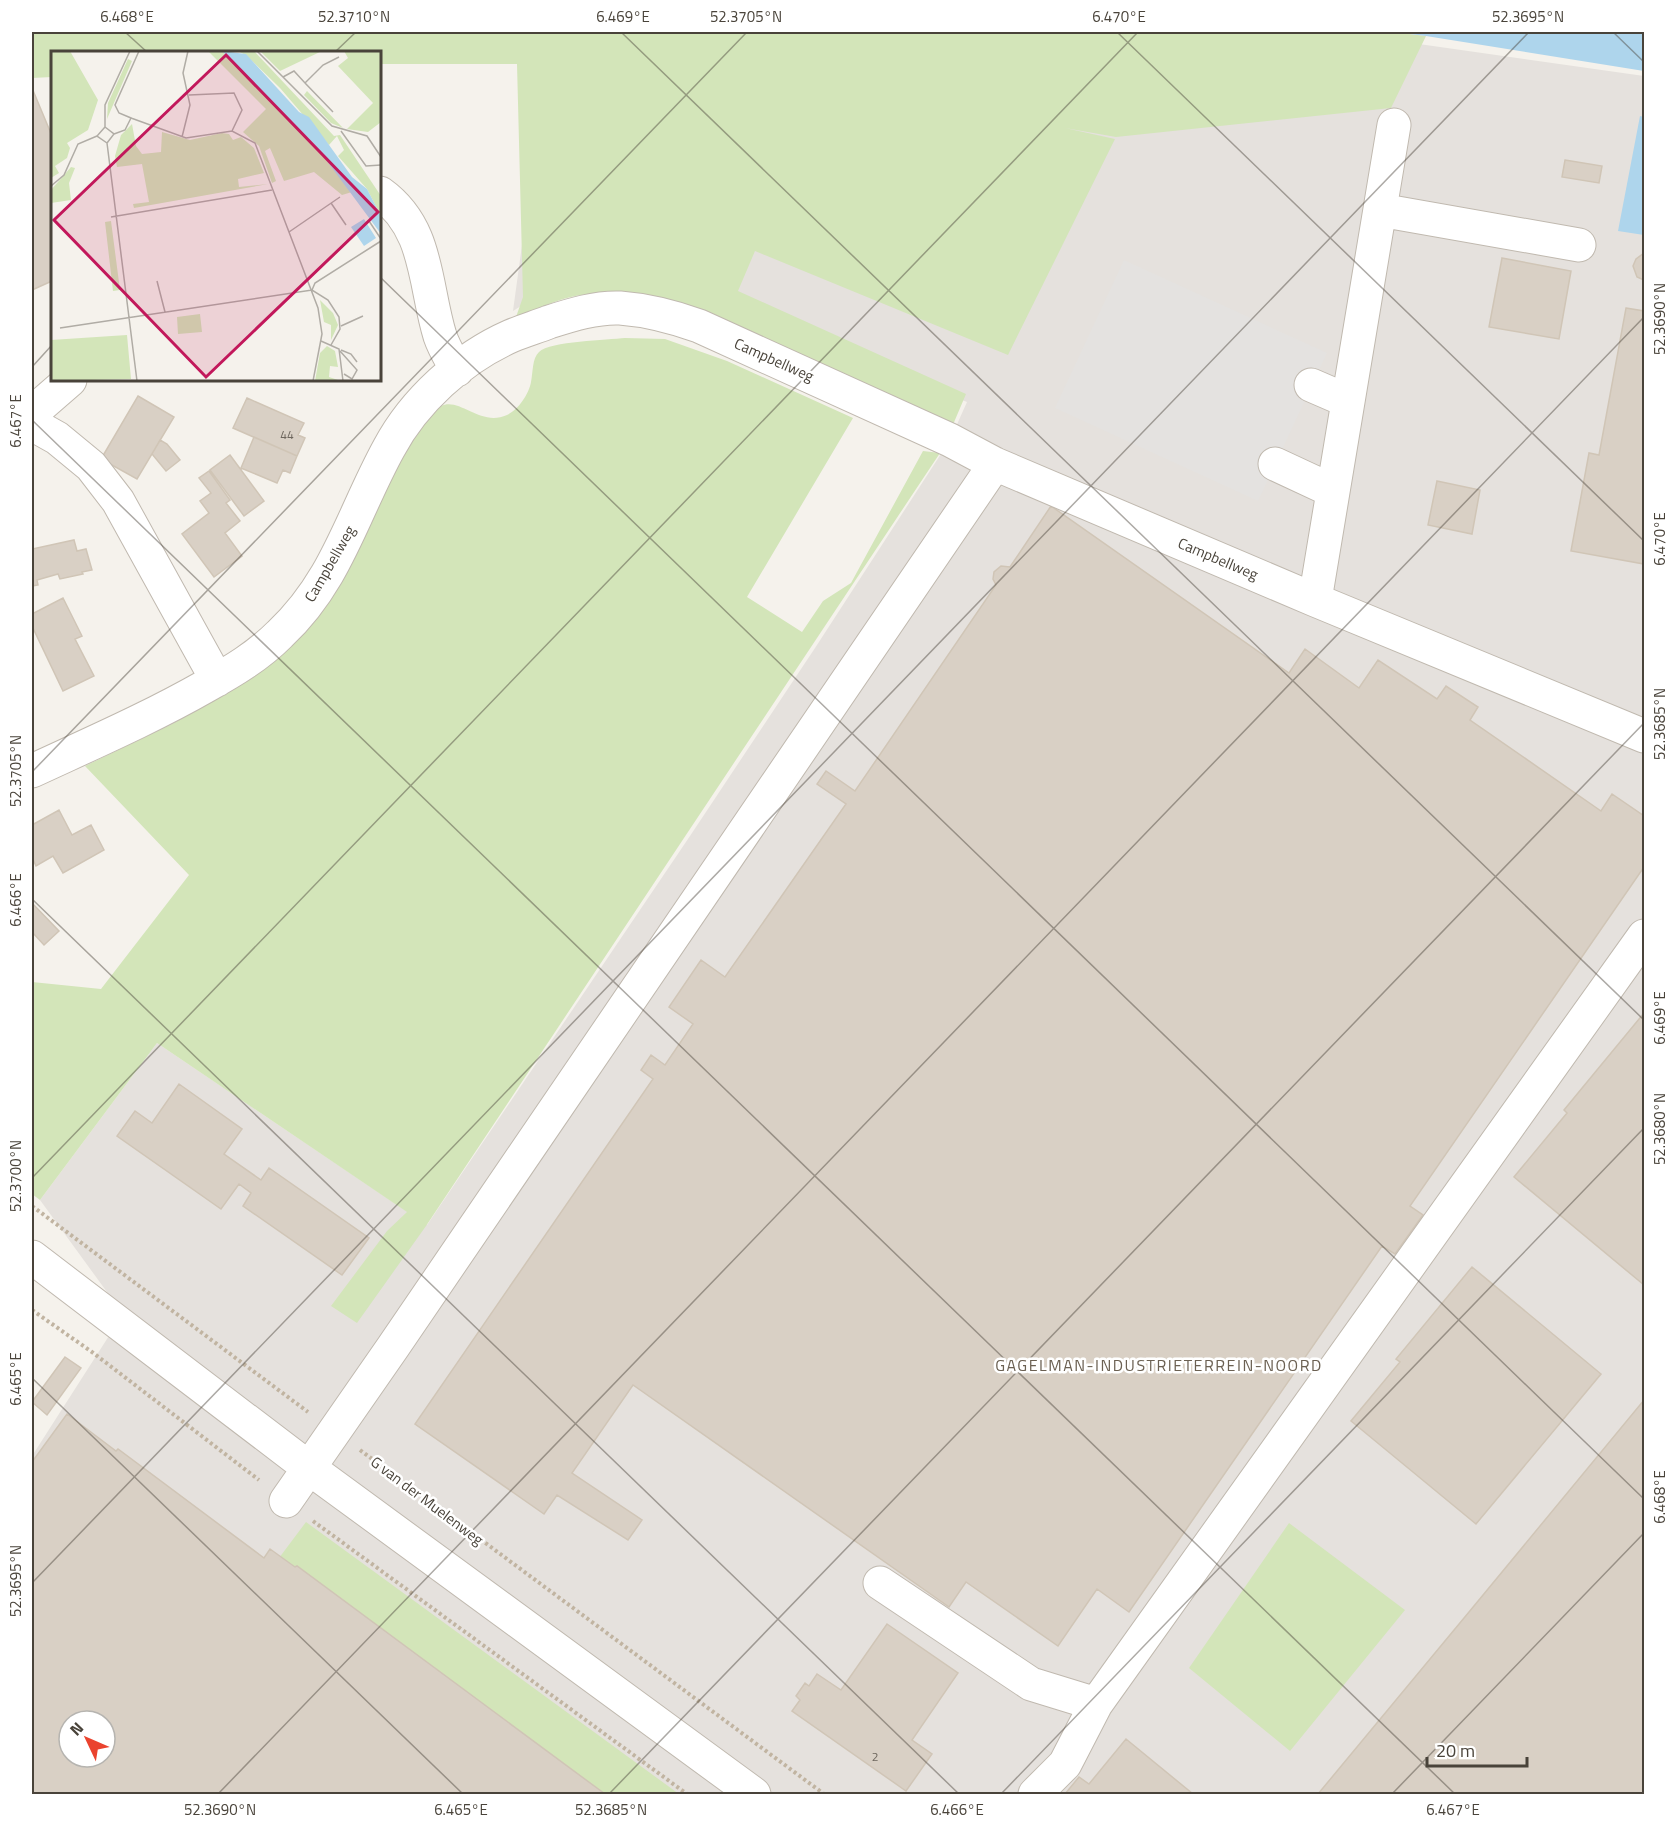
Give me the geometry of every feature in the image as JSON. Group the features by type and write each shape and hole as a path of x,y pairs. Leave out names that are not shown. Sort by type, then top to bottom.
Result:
{"street":[{"path":"1315,600 1394,125"},
{"path":"381,194 394,204 409,224 424,261 440,338 457,370"},
{"path":"1380,210 1579,245"},
{"name":"Campbellweg","path":"32,771 176,703 248,662 280,635 299,616 335,561 388,448 406,419 457,370 509,337 589,311 619,308 675,318 699,326 950,440 995,464 1315,600 1644,735"},
{"path":"32,413 69,381"},
{"path":"1311,385 1348,401"},
{"path":"32,424 57,438 91,466 118,501 217,680"},
{"path":"286,1501 995,464"},
{"path":"1275,464 1333,491"},
{"path":"1035,1794 1065,1764 1096,1704 1644,936"},
{"path":"32,1257 309,1468 754,1794"},
{"path":"880,1583 1031,1684 1096,1704"},
{"path":"1022,1794 1045,1754 1096,1704"}],"path":[{"name":"G van der Muelenweg","path":"32,1206 824,1794"},
{"path":"32,1310 92,1352 286,1501 687,1794"}],"shaded area":[{"path":"533,32 1412,43 1644,76 1644,1794 32,1794 32,1456 123,1314 40,1200 157,1043 427,1225 817,645 950,440 967,402 602,255 513,311 525,223"},
{"path":"1124,260 1327,353 1258,501 1055,408"}],"green space":[{"path":"32,32 1393,32 1426,36 1391,108 1116,137 1065,128 1115,139 1008,355 755,251 738,291 966,394 952,427 683,304 622,293 591,294 560,300 516,317 523,297 517,64 381,64 381,51 51,51 51,77 32,78"},
{"path":"625,338 665,339 727,361 853,418 747,597 802,632 823,601 851,583 923,451 940,453 426,1226 357,1323 331,1306 387,1231 407,1212 157,1043 40,1200 32,1194 32,982 101,989 189,875 85,766 172,724 232,688 409,438 437,408 448,404 488,417 497,418 507,415 519,406 528,392 534,362 539,352 545,348 567,343"},
{"path":"306,1522 679,1794 593,1794 279,1558"},
{"path":"1289,1523 1405,1610 1290,1751 1189,1668"}],"water":[{"path":"1394,32 1644,32 1644,71 1426,36"},
{"path":"1640,116 1644,117 1644,235 1618,231"}],"building":[{"path":"32,88 51,134 51,281 32,290"},
{"path":"1565,160 1602,166 1599,183 1562,177"},
{"path":"1644,253 1644,280 1637,277 1633,266 1636,259"},
{"path":"1502,258 1571,271 1559,339 1489,327"},
{"path":"1626,308 1644,311 1644,564 1571,551 1589,453 1599,455"},
{"path":"138,396 174,417 137,479 101,459"},
{"path":"247,398 304,423 298,435 305,438 297,456 233,428"},
{"path":"254,437 297,456 290,473 283,470 277,483 241,468"},
{"path":"160,440 167,444 180,460 166,471 152,454"},
{"path":"230,455 264,501 244,516 210,470"},
{"path":"209,471 230,500 226,503 240,521 225,533 242,556 214,577 182,534 209,513 200,501 211,493 199,478"},
{"path":"1437,481 1480,490 1472,534 1428,525"},
{"path":"1051,506 1289,673 1305,649 1359,688 1378,660 1437,699 1446,686 1478,707 1470,720 1601,811 1612,794 1644,816 1644,867 1410,1206 1423,1215 1395,1254 1382,1246 1129,1612 1097,1589 1058,1646 966,1582 949,1607 633,1385 572,1473 642,1520 628,1540 557,1495 544,1514 415,1424 653,1079 641,1070 651,1055 665,1065 693,1024 669,1007 701,960 725,977 846,804 817,784 826,771 855,791 996,585 993,579 994,572 1001,566 1010,567"},
{"path":"74,540 77,551 86,549 92,570 60,579 58,574 37,580 38,585 32,586 32,549"},
{"path":"63,598 82,636 75,639 94,676 63,691 32,626 32,614"},
{"path":"59,810 72,835 91,825 104,850 63,873 53,856 36,866 32,857 32,825"},
{"path":"32,903 59,931 44,945 32,932"},
{"path":"1644,1013 1644,1285 1514,1177 1567,1113 1564,1110"},
{"path":"179,1084 242,1129 224,1154 261,1180 269,1168 369,1238 342,1275 243,1206 251,1193 239,1184 221,1209 117,1136 135,1111 152,1123"},
{"path":"1472,1267 1601,1374 1476,1524 1351,1421 1400,1362 1396,1359"},
{"path":"65,1357 81,1368 47,1415 32,1402"},
{"path":"1644,1400 1644,1794 1318,1794 1469,1612"},
{"path":"67,1414 116,1451 118,1449 264,1558 270,1549 295,1567 297,1566 605,1794 32,1794 32,1462"},
{"path":"887,1624 958,1673 912,1740 932,1754 906,1791 792,1711 800,1700 796,1696 805,1683 809,1686 817,1674 841,1690"},
{"path":"1126,1739 1193,1794 1065,1794 1079,1777 1089,1784"}],"district":[{"name":"GAGELMAN-INDUSTRIETERREIN-NOORD","path":"1159,1365"}]}
